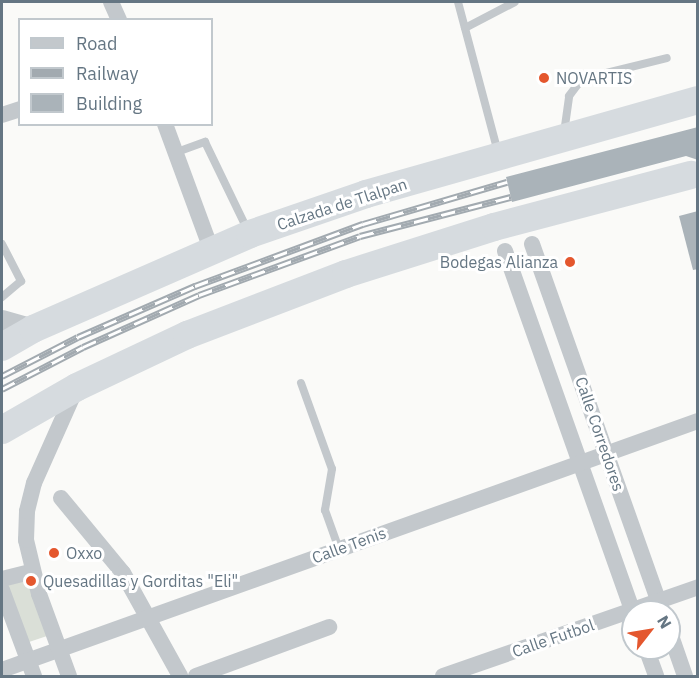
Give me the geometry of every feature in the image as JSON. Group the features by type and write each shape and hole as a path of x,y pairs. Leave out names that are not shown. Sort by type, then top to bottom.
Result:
{"highway":[{"name":"Calzada de Tlalpan","path":"2,347 33,329 211,249 250,234 366,194 698,100"},
{"path":"2,430 77,387 187,335 346,274 494,227 691,175"}],"street":[{"path":"111,2 118,18"},
{"path":"2,115 18,110"},
{"path":"166,126 211,249"},
{"name":"Calle Corredores","path":"629,600 508,259 535,250 658,600"},
{"path":"2,320 33,329"},
{"path":"69,676 33,572 26,540 27,511 45,452 77,387"},
{"name":"Calle Tenis","path":"2,670 698,421"},
{"path":"61,498 123,573 180,676"},
{"path":"2,579 33,572"},
{"name":"Calle Futbol","path":"674,600 698,587"},
{"path":"2,590 34,676"},
{"name":"Calle Futbol","path":"442,676 621,615"},
{"path":"196,676 328,627"},
{"path":"650,660 656,676"},
{"path":"679,660 685,676"}],"lane":[{"path":"458,2 499,158"},
{"path":"465,28 515,2"},
{"path":"563,140 569,96 578,84 590,77 667,58"},
{"path":"177,152 206,142 250,234"},
{"path":"2,244 21,281 2,296"},
{"path":"301,383 332,470 325,510 339,549"}],"shaded area":[{"path":"31,572 53,634 26,643 2,579"}],"building":[{"path":"698,127 698,160 686,156 512,202 506,177"},
{"path":"698,211 698,269 693,270 679,216"}],"railway":[{"path":"2,376 78,337 195,286 363,224 507,182"},
{"path":"2,389 83,347 199,295 360,236 511,197"}],"place":[{"name":"NOVARTIS","path":"544,78"},
{"name":"Bodegas Alianza","path":"570,262"},
{"name":"Oxxo","path":"54,553"},
{"name":"Quesadillas y Gorditas \"Eli\"","path":"31,581"}]}
